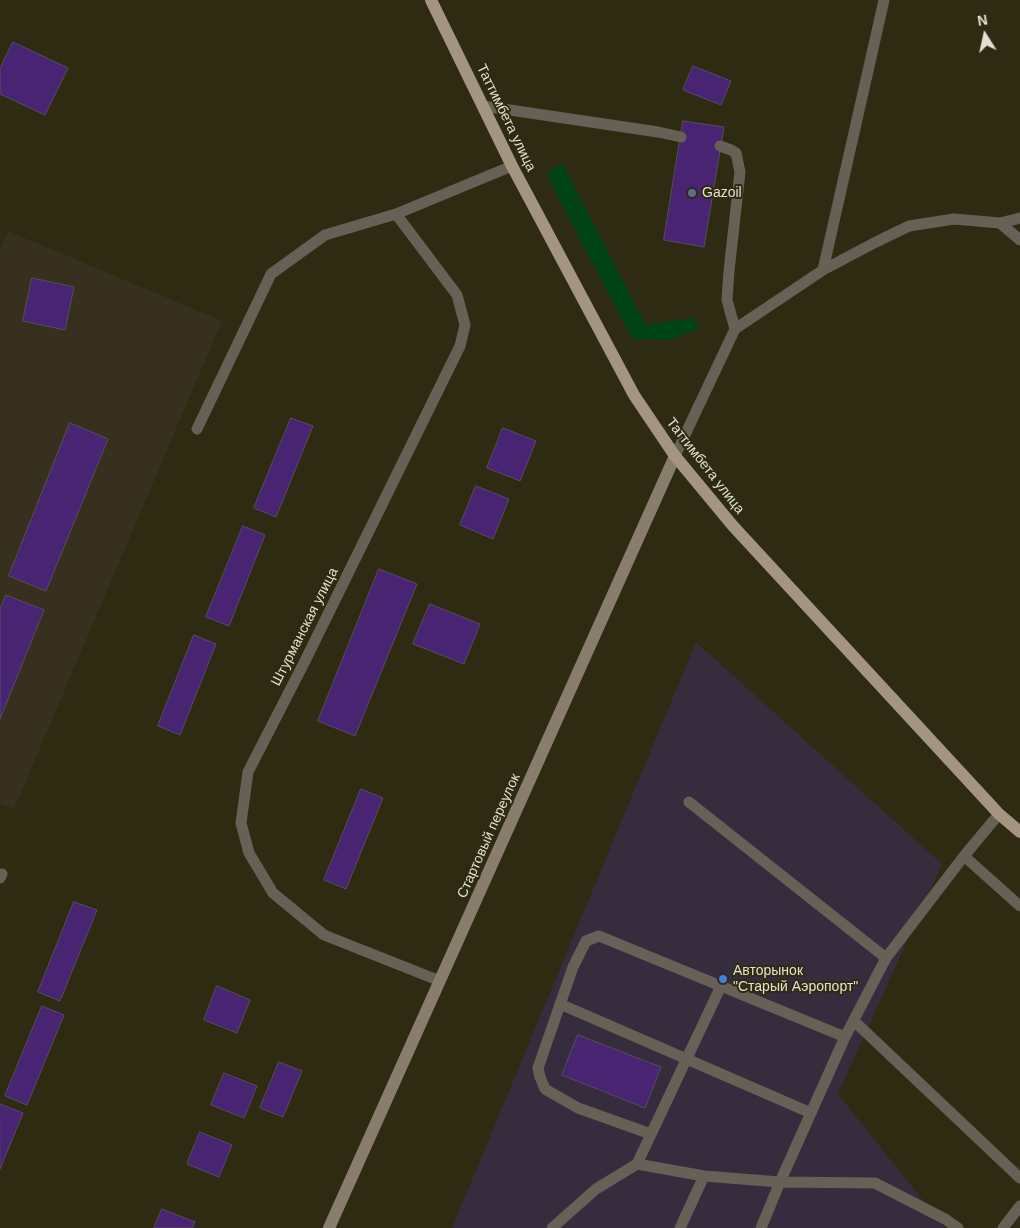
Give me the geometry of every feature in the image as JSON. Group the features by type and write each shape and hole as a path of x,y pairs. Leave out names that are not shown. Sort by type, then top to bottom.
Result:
{"main road":[{"name":"Таттимбета улица","path":"431,0 512,166 634,395 675,456 733,526 999,814 1020,832"}],"street":[{"name":"Стартовый переулок","path":"329,1228 675,456"}],"lane":[{"path":"823,270 884,0"},
{"path":"483,106 681,137"},
{"path":"720,146 736,154 740,172 727,300 736,329"},
{"path":"197,429 272,274 325,236 396,214 512,166"},
{"name":"Штурманская улица","path":"396,214 457,295 465,325 460,346 304,664 248,772 242,823 249,854 273,893 324,935 440,981"},
{"path":"675,456 736,329 823,270 908,226 954,219 1000,223 1020,218"},
{"path":"1000,223 1020,240"},
{"path":"689,802 886,958"},
{"path":"762,1228 780,1182 845,1037 886,958 964,856 999,814"},
{"path":"964,856 1020,906"},
{"path":"651,1134 578,1108 545,1089 540,1077 538,1068 573,967 586,941 599,936 845,1037"},
{"path":"552,1228 596,1189 637,1164 721,986"},
{"path":"560,1004 811,1113"},
{"path":"854,1021 1020,1178"},
{"path":"637,1164 704,1176 780,1182 875,1183 946,1219 958,1228"},
{"path":"680,1228 704,1176"},
{"path":"1004,1228 1020,1206"}],"shaded area":[{"path":"8,231 222,321 14,809 0,804 0,250"},
{"name":"Авторынок \"Старый Аэропорт\"","path":"696,642 942,864 838,1094 945,1228 452,1228"}],"green space":[{"path":"562,163 646,325 693,318 700,328 669,340 632,339 546,174"}],"building":[{"path":"13,42 68,68 45,115 0,94 0,69"},
{"path":"693,66 731,81 721,105 683,90"},
{"name":"Gazoil","path":"683,121 724,127 704,247 664,240"},
{"path":"32,278 74,287 65,330 23,321"},
{"path":"291,418 313,426 276,517 254,508"},
{"path":"70,423 108,439 46,591 9,576"},
{"path":"503,428 536,441 520,481 487,468"},
{"path":"476,486 509,499 493,539 460,525"},
{"path":"243,526 265,535 229,626 206,617"},
{"path":"379,569 417,584 355,736 318,721"},
{"path":"6,595 44,610 0,719 0,610"},
{"path":"430,604 480,624 464,664 413,644"},
{"path":"194,635 216,644 180,735 158,726"},
{"path":"361,789 383,798 346,889 324,880"},
{"path":"74,902 97,910 60,1001 38,992"},
{"path":"217,986 250,1000 237,1033 204,1020"},
{"path":"42,1006 64,1015 27,1105 5,1096"},
{"path":"578,1035 661,1067 645,1108 562,1075"},
{"path":"279,1062 302,1071 283,1117 260,1108"},
{"path":"224,1073 257,1086 244,1118 211,1105"},
{"path":"0,1104 23,1113 0,1169"},
{"path":"200,1132 232,1145 219,1177 187,1164"},
{"path":"162,1209 195,1222 192,1228 154,1228"}],"place":[{"name":"Gazoil","path":"692,193"},
{"name":"Авторынок \"Старый Аэропорт\"","path":"723,979"}]}
